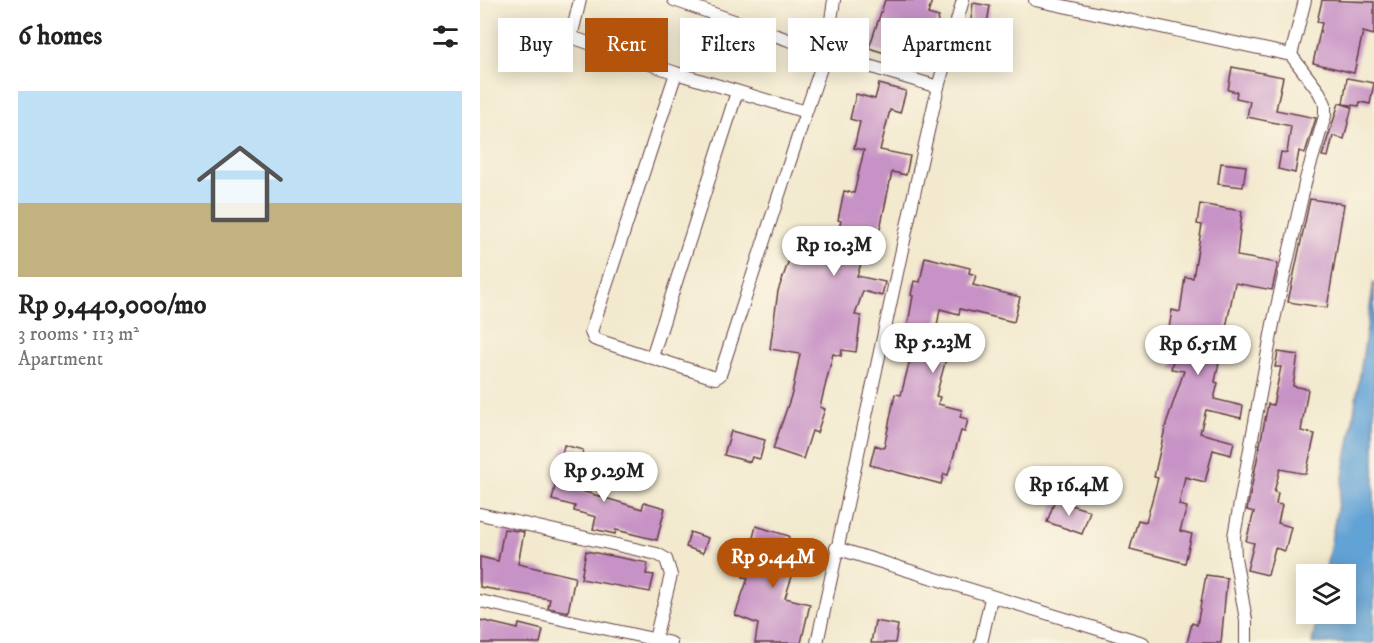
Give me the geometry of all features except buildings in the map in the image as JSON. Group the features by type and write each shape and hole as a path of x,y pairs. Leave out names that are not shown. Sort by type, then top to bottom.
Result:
{"street":[{"path":"580,0 572,33 574,38 676,73 806,112"},
{"path":"674,0 788,40"},
{"path":"831,18 834,0"},
{"path":"818,643 836,548 938,87 963,0"},
{"path":"1035,0 1089,5 1291,55 1319,92 1325,104 1325,116 1306,178 1274,324 1236,522 1235,557 1245,614 1246,643"},
{"path":"1291,55 1305,0"},
{"path":"869,66 938,87"},
{"path":"676,73 591,333 594,339 715,378 720,375 820,72"},
{"path":"652,357 737,92"},
{"path":"480,514 657,554 666,559 670,575 655,642"},
{"path":"836,548 991,598 1143,643"},
{"path":"981,643 991,598"},
{"path":"480,601 655,642 671,643"}],"water":[{"path":"1374,281 1374,643 1312,643 1316,624 1356,624 1356,564 1327,564 1351,433"}]}
